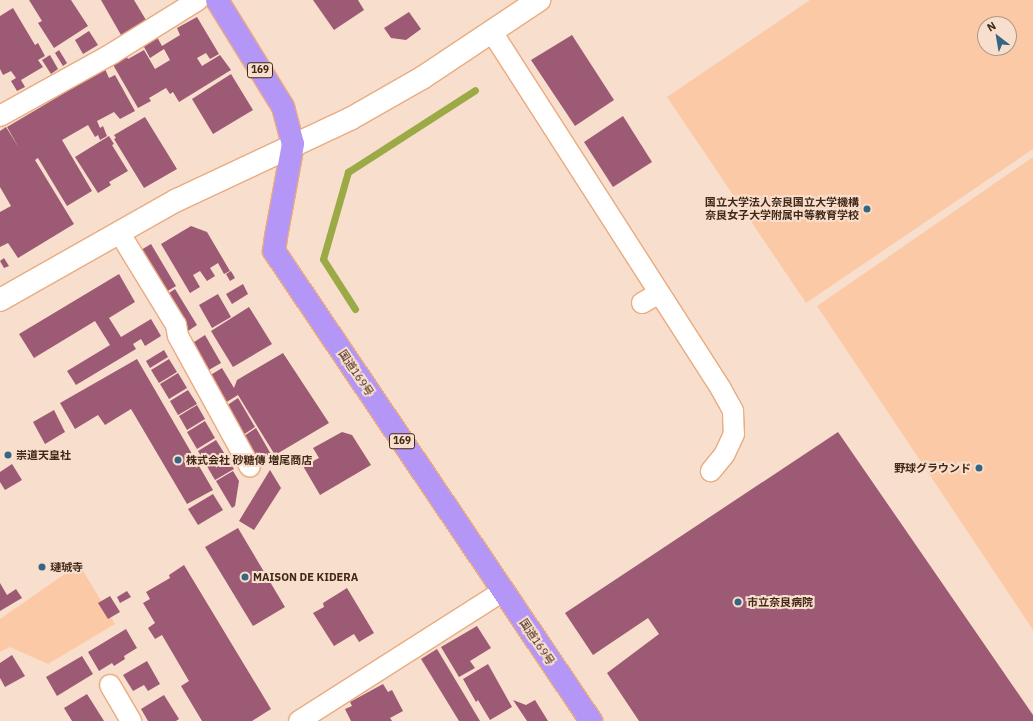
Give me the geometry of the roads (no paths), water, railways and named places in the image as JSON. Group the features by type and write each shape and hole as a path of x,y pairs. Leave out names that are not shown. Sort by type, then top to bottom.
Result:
{"highway":[{"name":"国道169号","path":"217,0 283,107 294,144 274,252 591,721"}],"street":[{"path":"0,116 113,52 198,0"},
{"path":"0,300 177,200 350,119 422,78 539,0"},
{"path":"492,32 721,389 733,411 734,434 724,455 711,471"},
{"path":"119,232 176,325 178,336 250,467"},
{"path":"642,303 659,293"},
{"path":"299,721 503,591"},
{"path":"110,685 131,721"}],"waterway":[{"path":"355,309 323,259 348,172 475,90"}],"place":[{"name":"国立大学法人奈良国立大学機構 奈良女子大学附属中等教育学校","path":"867,209"},
{"name":"崇道天皇社","path":"8,455"},
{"name":"株式会社 砂糖傳 増尾商店","path":"178,460"},
{"name":"野球グラウンド","path":"979,468"},
{"name":"璉珹寺","path":"42,567"},
{"name":"MAISON DE KIDERA","path":"245,577"},
{"name":"市立奈良病院","path":"738,602"}]}
